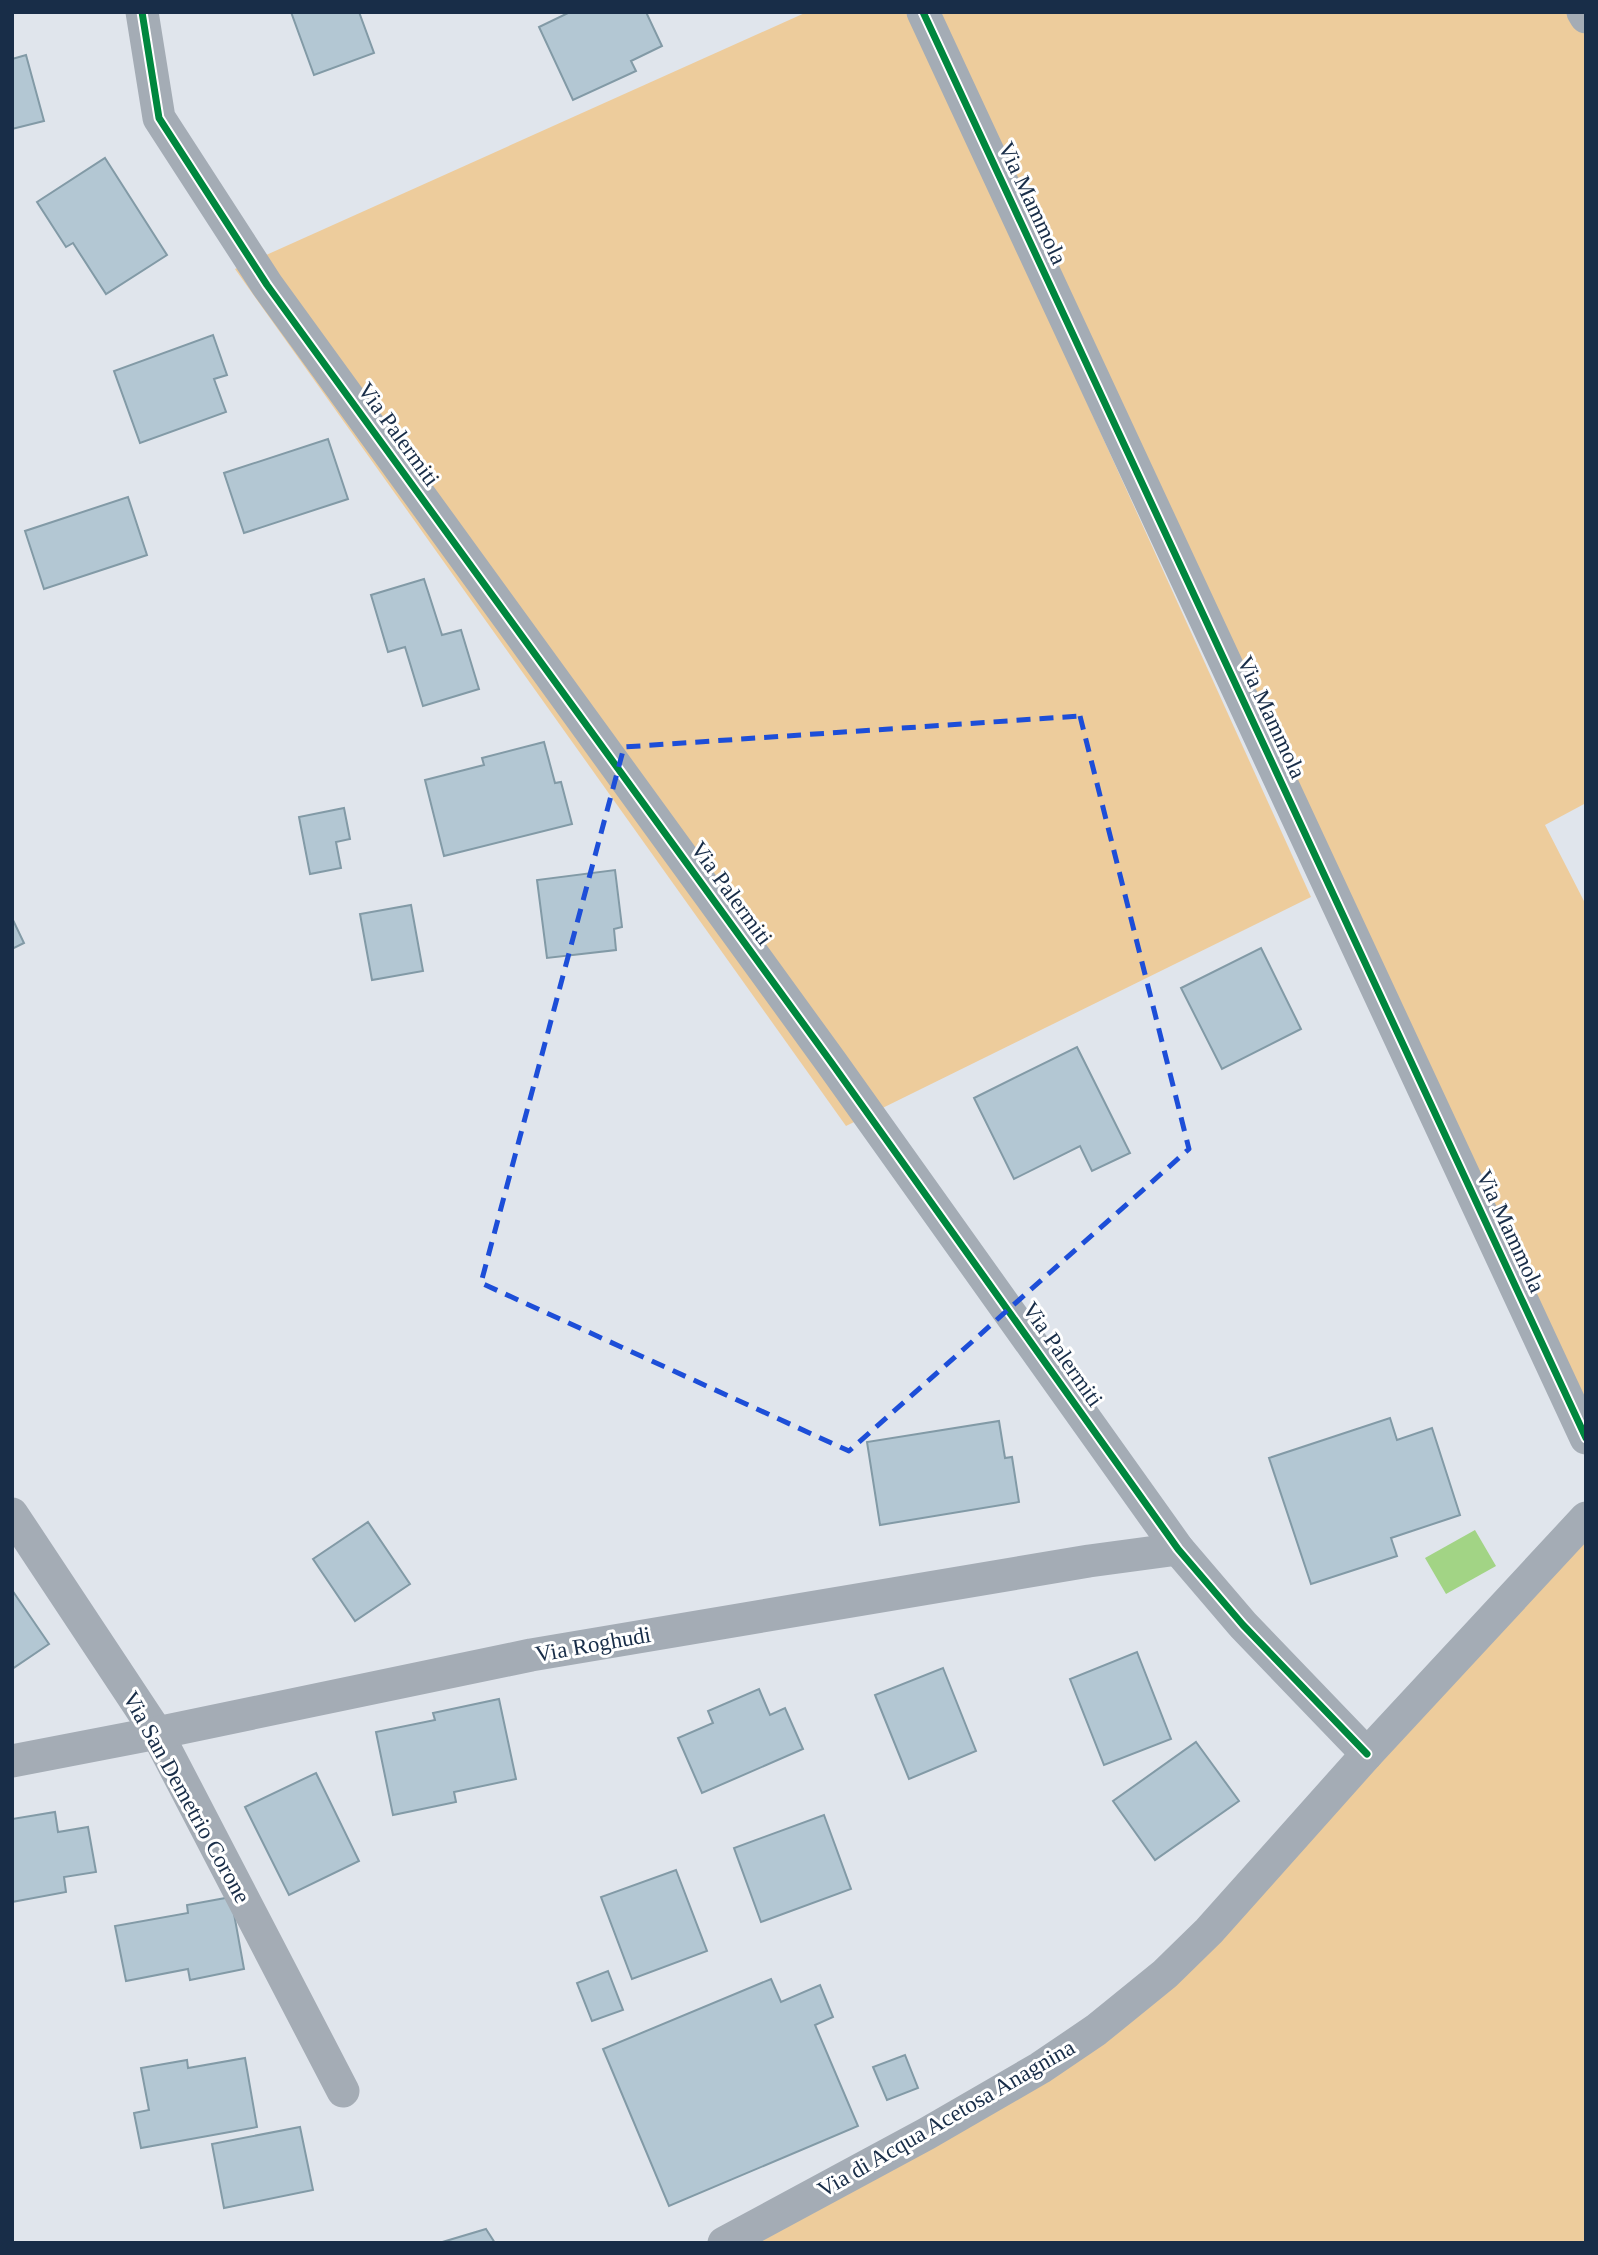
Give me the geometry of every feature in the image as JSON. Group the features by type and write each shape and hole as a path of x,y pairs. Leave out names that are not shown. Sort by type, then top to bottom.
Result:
{"street":[{"name":"Via Palermiti","path":"142,12 159,118 267,285 823,1051 1178,1549 1243,1625 1367,1754"},
{"name":"Via Mammola","path":"923,12 1586,1438"},
{"path":"1583,12 1586,18"},
{"name":"Via San Demetrio Corone","path":"12,1514 157,1733 343,2091"},
{"name":"Via di Acqua Acetosa Anagnina","path":"724,2243 986,2100 1049,2062 1096,2030 1165,1974 1195,1945 1367,1754 1586,1518"},
{"name":"Via Roghudi","path":"12,1761 531,1655 1088,1561 1178,1549"}],"highlighted area":[{"path":"1080,716 1189,1149 849,1451 481,1283 624,747"}],"shaded area":[{"path":"807,12 910,12 1311,897 846,1126 235,269"},
{"path":"924,12 1583,12 1586,17 1586,803 1545,825 1586,905 1586,1438"},
{"path":"1586,1518 1586,2243 744,2243 1188,1952"},
{"path":"1475,1530 1496,1566 1446,1594 1425,1558"}],"building":[{"path":"291,12 359,12 374,53 314,75"},
{"path":"570,12 646,12 662,46 631,61 636,71 573,100 539,27"},
{"path":"26,55 44,121 12,129 12,59"},
{"path":"105,158 167,255 106,294 73,243 66,247 37,202"},
{"path":"213,335 227,375 214,379 226,412 140,443 114,371"},
{"path":"328,439 348,499 244,533 224,473"},
{"path":"128,497 147,555 44,589 25,531"},
{"path":"424,579 442,635 461,630 479,689 423,706 405,647 388,652 371,595"},
{"path":"544,742 555,783 561,782 572,824 444,856 425,780 484,765 482,758"},
{"path":"344,808 350,839 336,842 341,868 310,874 299,817"},
{"path":"615,870 622,927 614,929 616,950 547,958 537,880"},
{"path":"411,905 423,971 372,980 360,914"},
{"path":"12,918 24,943 12,949"},
{"path":"1261,948 1301,1029 1222,1069 1181,988"},
{"path":"1077,1047 1130,1153 1092,1171 1080,1146 1014,1179 974,1098"},
{"path":"1390,1418 1397,1440 1432,1428 1460,1515 1391,1538 1397,1556 1311,1584 1269,1458"},
{"path":"999,1421 1005,1458 1012,1457 1019,1502 880,1525 867,1442"},
{"path":"368,1522 410,1584 355,1621 313,1559"},
{"path":"12,1590 49,1644 12,1669"},
{"path":"1137,1652 1171,1739 1104,1765 1070,1679"},
{"path":"943,1668 976,1751 909,1779 875,1695"},
{"path":"759,1689 770,1715 785,1708 803,1749 702,1793 678,1738 713,1723 708,1711"},
{"path":"499,1699 516,1779 454,1792 456,1802 393,1815 376,1732 435,1720 433,1713"},
{"path":"1196,1742 1239,1801 1155,1860 1113,1801"},
{"path":"316,1773 359,1861 289,1895 245,1807"},
{"path":"55,1812 58,1832 88,1827 96,1872 64,1877 66,1892 12,1902 12,1819"},
{"path":"824,1815 851,1889 761,1922 734,1848"},
{"path":"676,1870 707,1951 632,1979 601,1897"},
{"path":"231,1897 244,1969 190,1980 188,1969 126,1981 115,1926 188,1913 187,1905"},
{"path":"608,1971 623,2010 592,2021 577,1983"},
{"path":"771,1979 781,2002 820,1985 833,2017 815,2025 858,2126 669,2206 603,2049"},
{"path":"905,2055 918,2088 887,2100 873,2067"},
{"path":"245,2058 257,2127 141,2148 134,2113 149,2110 141,2068 187,2060 188,2068"},
{"path":"300,2127 313,2190 224,2208 212,2144"},
{"path":"486,2229 495,2243 439,2243"}],"cycle path":[{"path":"142,12 159,118 267,285 831,1062 1178,1549 1243,1625 1367,1754"},
{"path":"923,12 1586,1438"}]}
